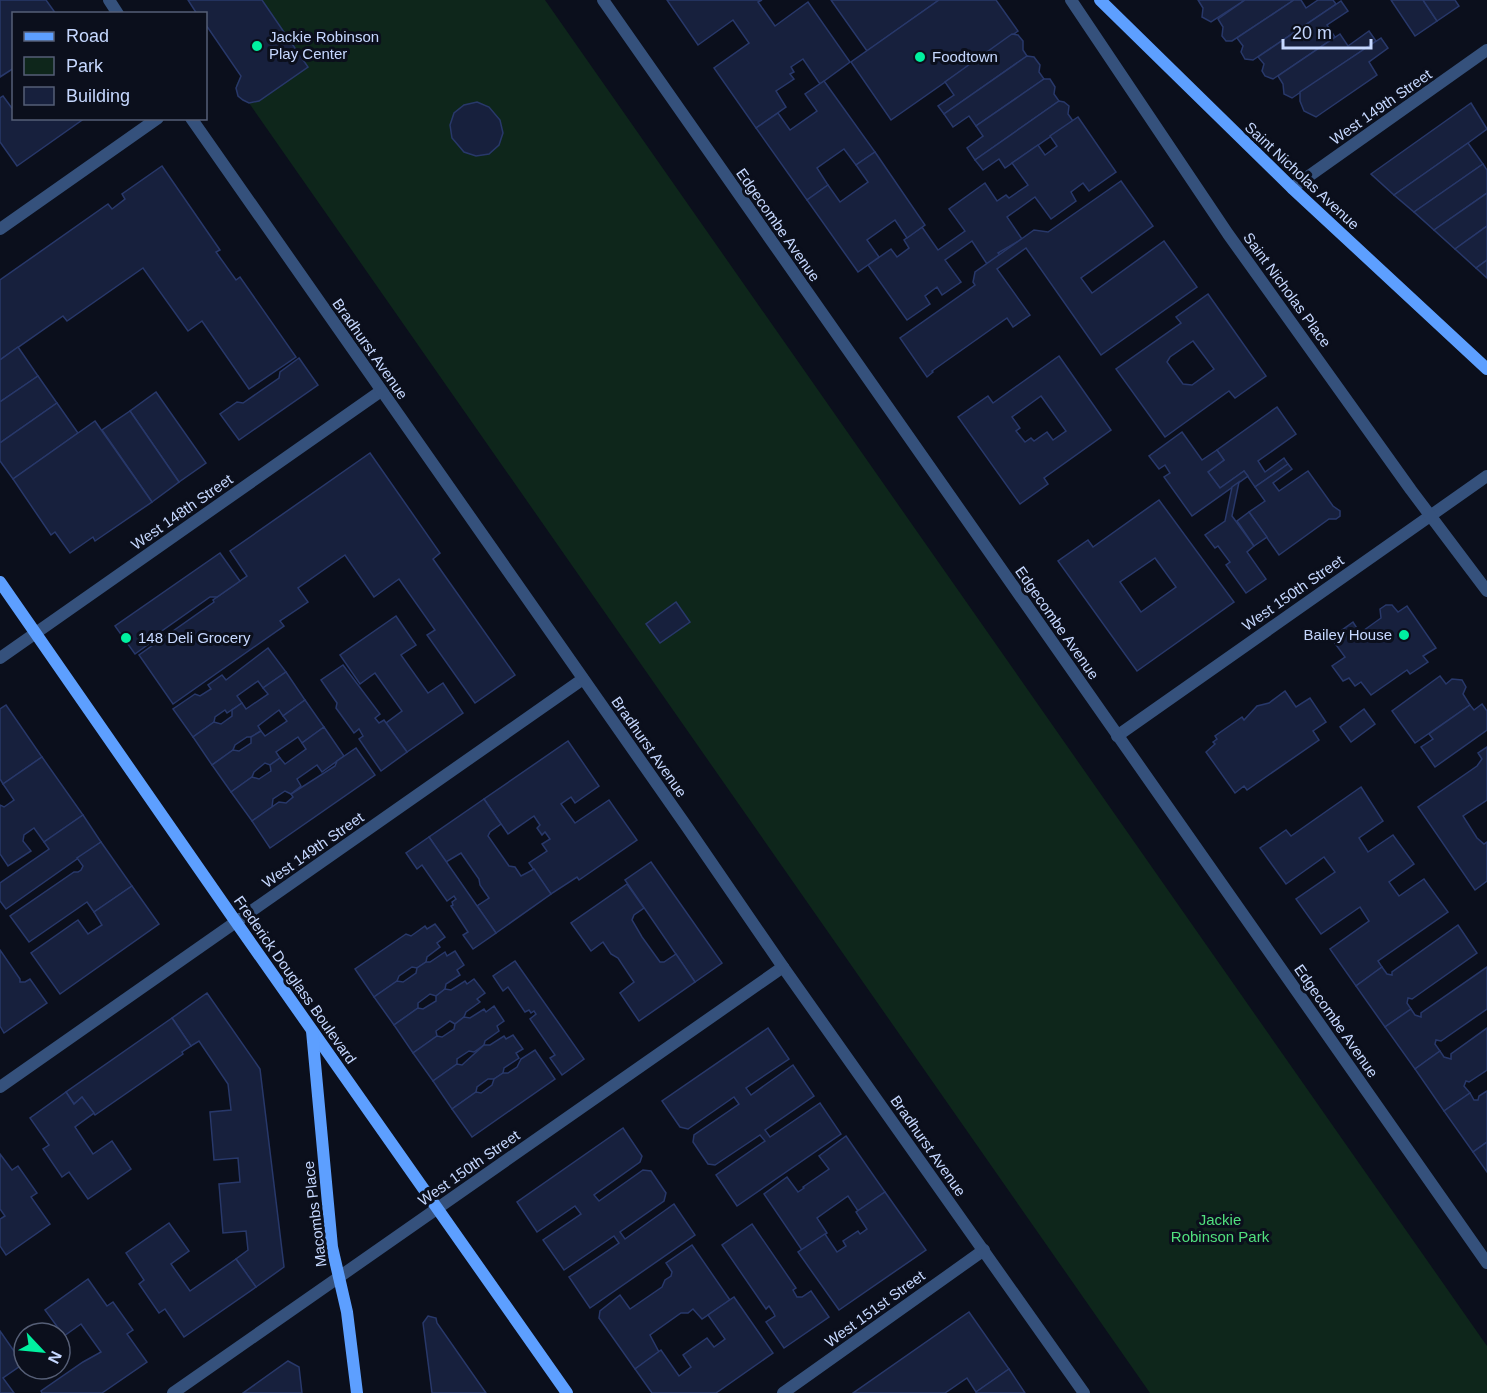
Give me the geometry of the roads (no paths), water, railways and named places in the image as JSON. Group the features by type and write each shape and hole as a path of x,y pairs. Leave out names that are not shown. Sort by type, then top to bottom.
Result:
{"main road":[{"name":"Saint Nicholas Avenue","path":"1100,0 1292,188 1487,369"},
{"name":"Frederick Douglass Boulevard","path":"0,582 567,1393"},
{"name":"Macombs Place","path":"312,1029 332,1247 347,1312 357,1393"}],"street":[{"name":"Edgecombe Avenue","path":"603,0 1487,1263"},
{"name":"Saint Nicholas Place","path":"1071,0 1228,234 1487,591"},
{"name":"West 149th Street","path":"1292,188 1487,50"},
{"path":"0,229 155,120"},
{"name":"Bradhurst Avenue","path":"192,120 783,967 1084,1393"},
{"name":"West 148th Street","path":"0,658 381,391"},
{"name":"West 150th Street","path":"1117,735 1487,476"},
{"name":"West 149th Street","path":"0,1087 583,679"},
{"name":"West 150th Street","path":"172,1393 783,967"},
{"name":"West 151st Street","path":"783,1393 984,1250"}],"place":[{"name":"Jackie Robinson Play Center","path":"257,46"},
{"name":"Foodtown","path":"920,57"},
{"name":"Bailey House","path":"1404,635"},
{"name":"148 Deli Grocery","path":"126,638"}],"park label":[{"name":"Jackie Robinson Park","path":"1220,1228"}]}
